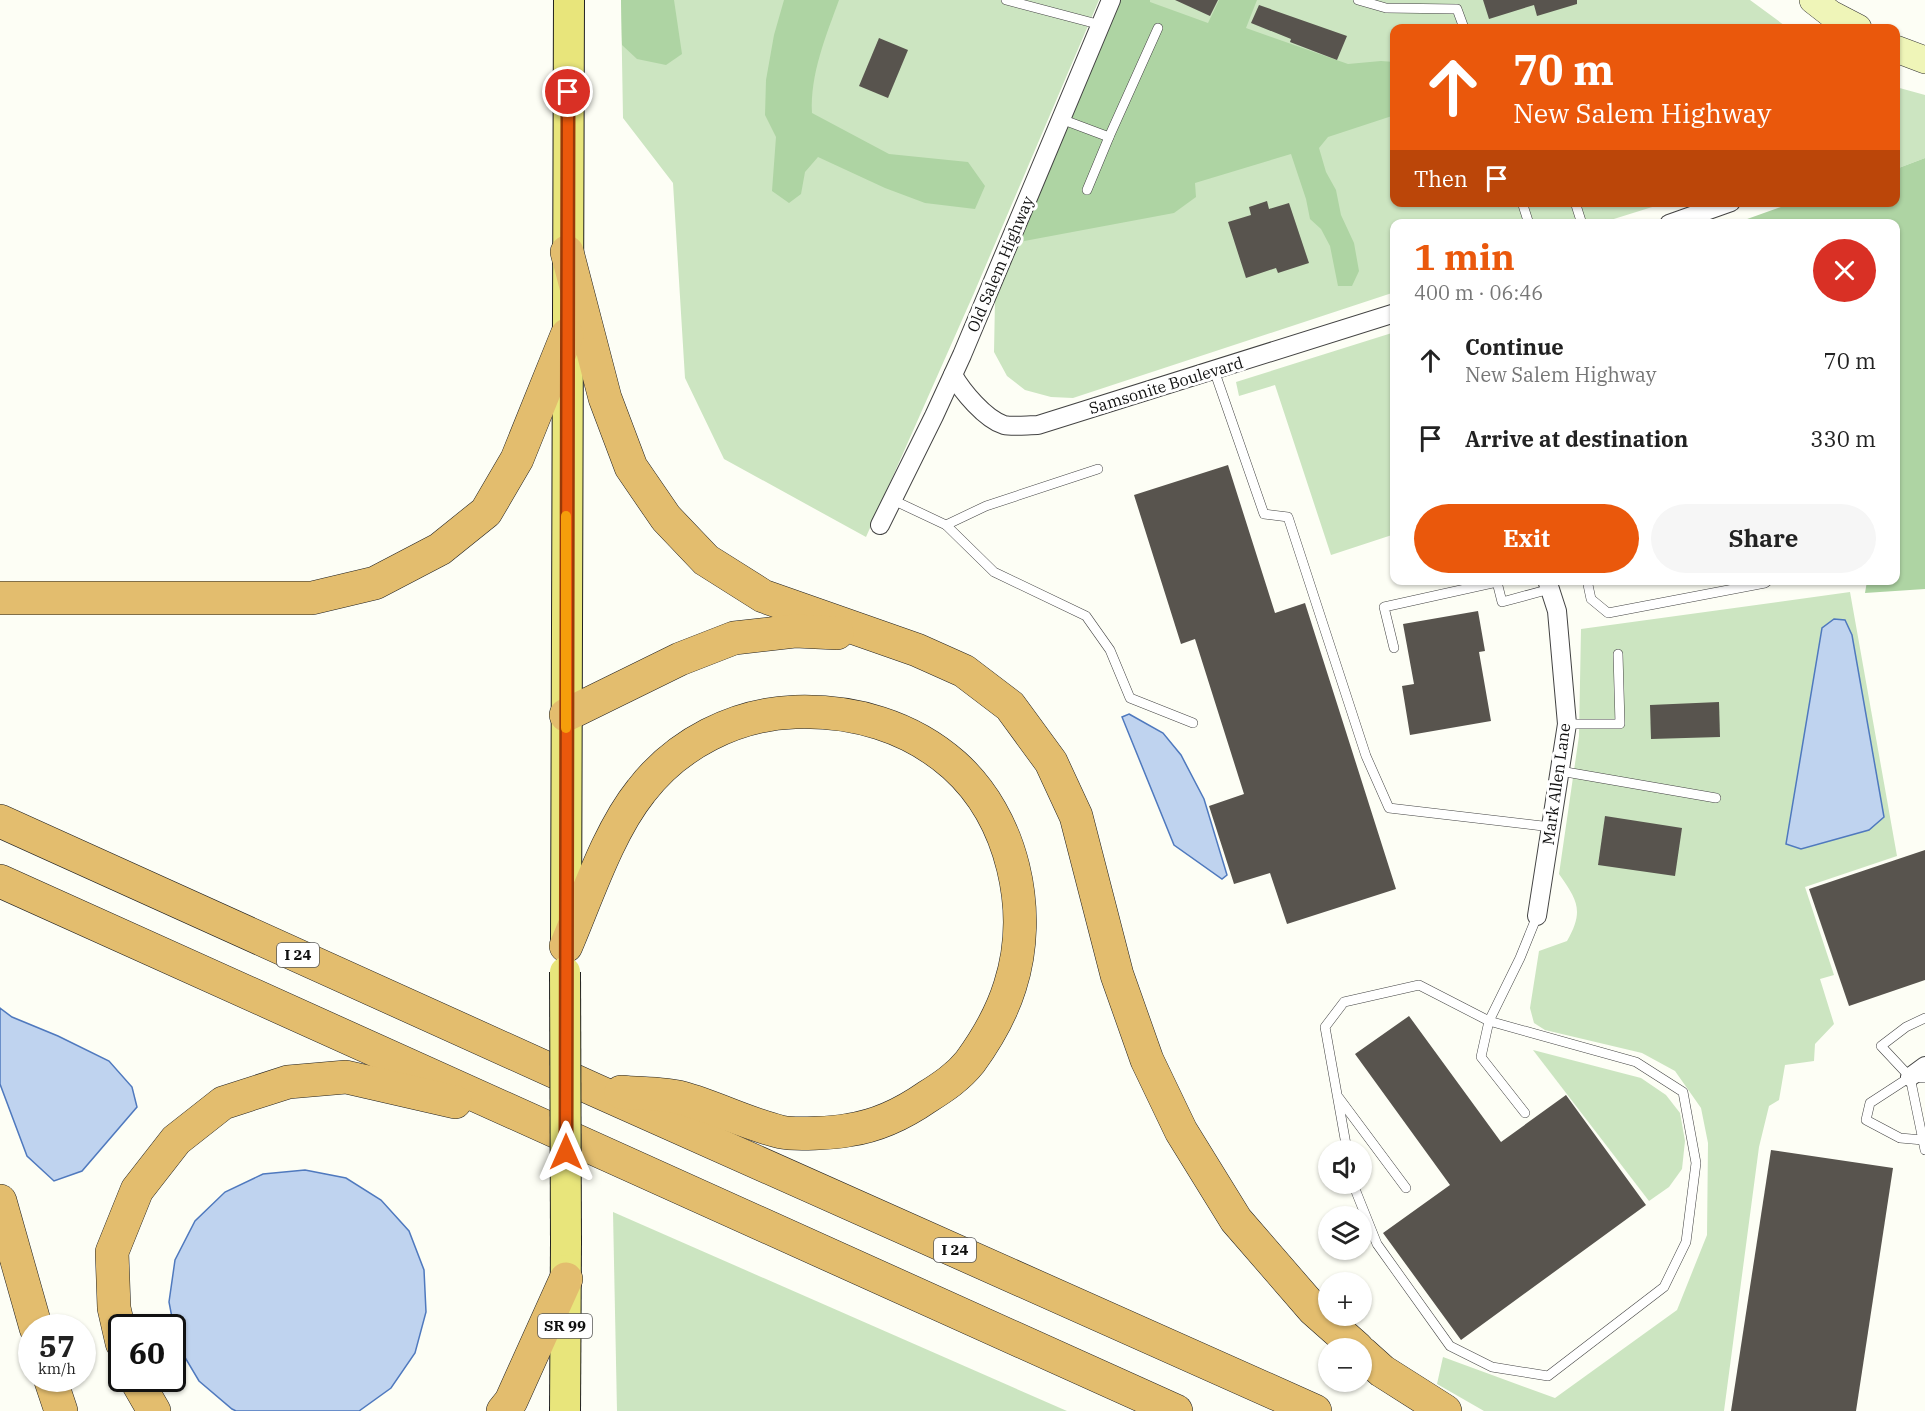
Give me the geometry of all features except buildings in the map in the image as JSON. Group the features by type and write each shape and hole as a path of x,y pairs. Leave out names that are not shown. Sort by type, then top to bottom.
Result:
{"highway":[{"path":"567,252 609,408 632,467 666,518 706,560 763,596 917,650 964,671 1010,706 1051,762 1076,816 1117,975 1147,1060 1181,1131 1236,1220 1314,1310 1346,1338"},
{"path":"0,598 312,598 375,584 440,549 486,512 517,459 567,335"},
{"path":"566,714 680,659 734,638 795,631 869,635"},
{"path":"566,959 620,823 641,790 667,763 692,744 725,726 758,716 825,711 858,716 894,728 928,745 956,766 997,822 1017,885 1020,916 1017,952 1010,986 998,1016 969,1063 951,1082 903,1114 849,1130 784,1133 679,1097 595,1090"},
{"name":"I 24","path":"0,821 595,1090 1315,1411"},
{"path":"0,881 1176,1411"},
{"path":"115,1314 112,1252 137,1190 176,1140 223,1103 288,1082 346,1077 530,1120"},
{"path":"0,1201 32,1314"},
{"path":"503,1411 512,1401 566,1279"},
{"path":"1372,1362 1382,1371 1445,1411"},
{"path":"55,1392 61,1411"},
{"path":"143,1392 154,1411"}],"main road":[{"name":"SR 99","path":"566,1411 569,0"},
{"path":"1813,0 1851,24"},
{"path":"1900,51 1925,60"}],"street":[{"name":"Old Salem Highway","path":"880,525 953,375 1111,0"},
{"path":"1697,219 1721,207"},
{"name":"Samsonite Boulevard","path":"953,375 963,392 984,412 1004,425 1038,425 1390,315"},
{"name":"Mark Allen Lane","path":"1537,916 1567,724 1557,611 1548,585"},
{"path":"1917,1078 1925,1066"}],"lane":[{"path":"1006,0 1101,25"},
{"path":"1358,0 1386,8 1457,9 1463,24"},
{"path":"1087,190 1158,28"},
{"path":"1061,118 1109,137"},
{"path":"1214,370 1264,514 1288,517 1366,756 1389,808 1551,827"},
{"path":"946,525 986,506 1098,469"},
{"path":"893,500 946,525 994,572 1086,616 1110,650 1130,699 1193,723"},
{"path":"1394,648 1384,607 1483,585"},
{"path":"1498,585 1502,602 1548,585"},
{"path":"1588,585 1591,598 1608,613 1755,585"},
{"path":"1567,724 1620,724 1618,654"},
{"path":"1560,771 1716,798"},
{"path":"1525,1113 1481,1057 1489,1021 1520,958 1537,916"},
{"path":"1345,1140 1325,1027 1344,1002 1419,985 1489,1021 1635,1062 1683,1092 1696,1162 1686,1242 1664,1287 1548,1376 1492,1366 1450,1346 1377,1244 1357,1194"},
{"path":"1917,1078 1870,1103 1866,1120 1900,1138 1924,1145 1917,1078 1881,1046 1906,1027 1925,1018"},
{"path":"1337,1096 1406,1188"}],"green space":[{"path":"621,0 1099,0 974,293 866,537 724,459 685,378 673,183 623,118"},
{"path":"621,0 674,0 682,54 666,65 637,59 622,45"},
{"path":"784,0 839,0 816,70 812,113 889,154 968,162 985,186 975,209 925,203 885,188 818,157 805,172 801,194 789,203 772,191 776,137 765,115 766,80 774,35"},
{"path":"1121,0 1150,0 1150,2 1208,23 1219,0 1257,0 1246,28 1348,64 1390,62 1390,117 1328,137 1319,148 1326,172 1336,190 1341,215 1354,243 1359,271 1352,286 1338,286 1330,246 1321,229 1310,219 1291,154 1195,183 1196,197 1174,213 1019,242"},
{"path":"1122,0 1750,0 1783,24 1390,24 1390,207 1652,207 1614,219 1390,219 1390,294 1073,398 1051,397 1025,390 1007,376 994,352 995,300"},
{"path":"1900,88 1925,95 1925,158 1900,167"},
{"path":"1925,158 1925,589 1865,593 1866,585 1900,585 1900,219 1747,219 1781,207 1900,207 1900,167"},
{"path":"1390,334 1390,536 1331,555 1275,385 1239,396 1236,382"},
{"path":"1850,592 1897,856 1805,887 1834,975 1820,979 1834,1024 1815,1044 1814,1061 1785,1065 1779,1100 1769,1106 1759,1147 1724,1411 1484,1411 1437,1384 1443,1357 1555,1398 1677,1310 1707,1235 1708,1143 1701,1108 1675,1071 1642,1053 1545,1030 1534,1023 1530,1008 1539,951 1567,941 1576,922 1574,899 1559,874 1579,736 1581,629"},
{"path":"1533,1050 1641,1078 1666,1095 1680,1113 1685,1141 1682,1169 1669,1187 1649,1201"},
{"path":"613,1212 1067,1411 617,1411"}],"water":[{"path":"1834,619 1845,620 1852,635 1884,817 1869,830 1801,849 1786,844 1822,628"},
{"path":"1129,714 1163,733 1181,755 1204,799 1227,875 1222,879 1174,845 1122,717"},
{"path":"0,1008 12,1017 109,1061 132,1087 137,1107 82,1171 54,1181 27,1156 0,1084"},
{"path":"305,1170 346,1178 381,1200 409,1231 424,1270 426,1312 415,1353 391,1388 359,1411 236,1411 199,1381 186,1359 186,1314 171,1314 169,1302 175,1260 195,1221 225,1192 263,1174"}],"slow traffic":[{"path":"566,516 566,728"}],"route":[{"path":"566,1152 568,92"}]}
